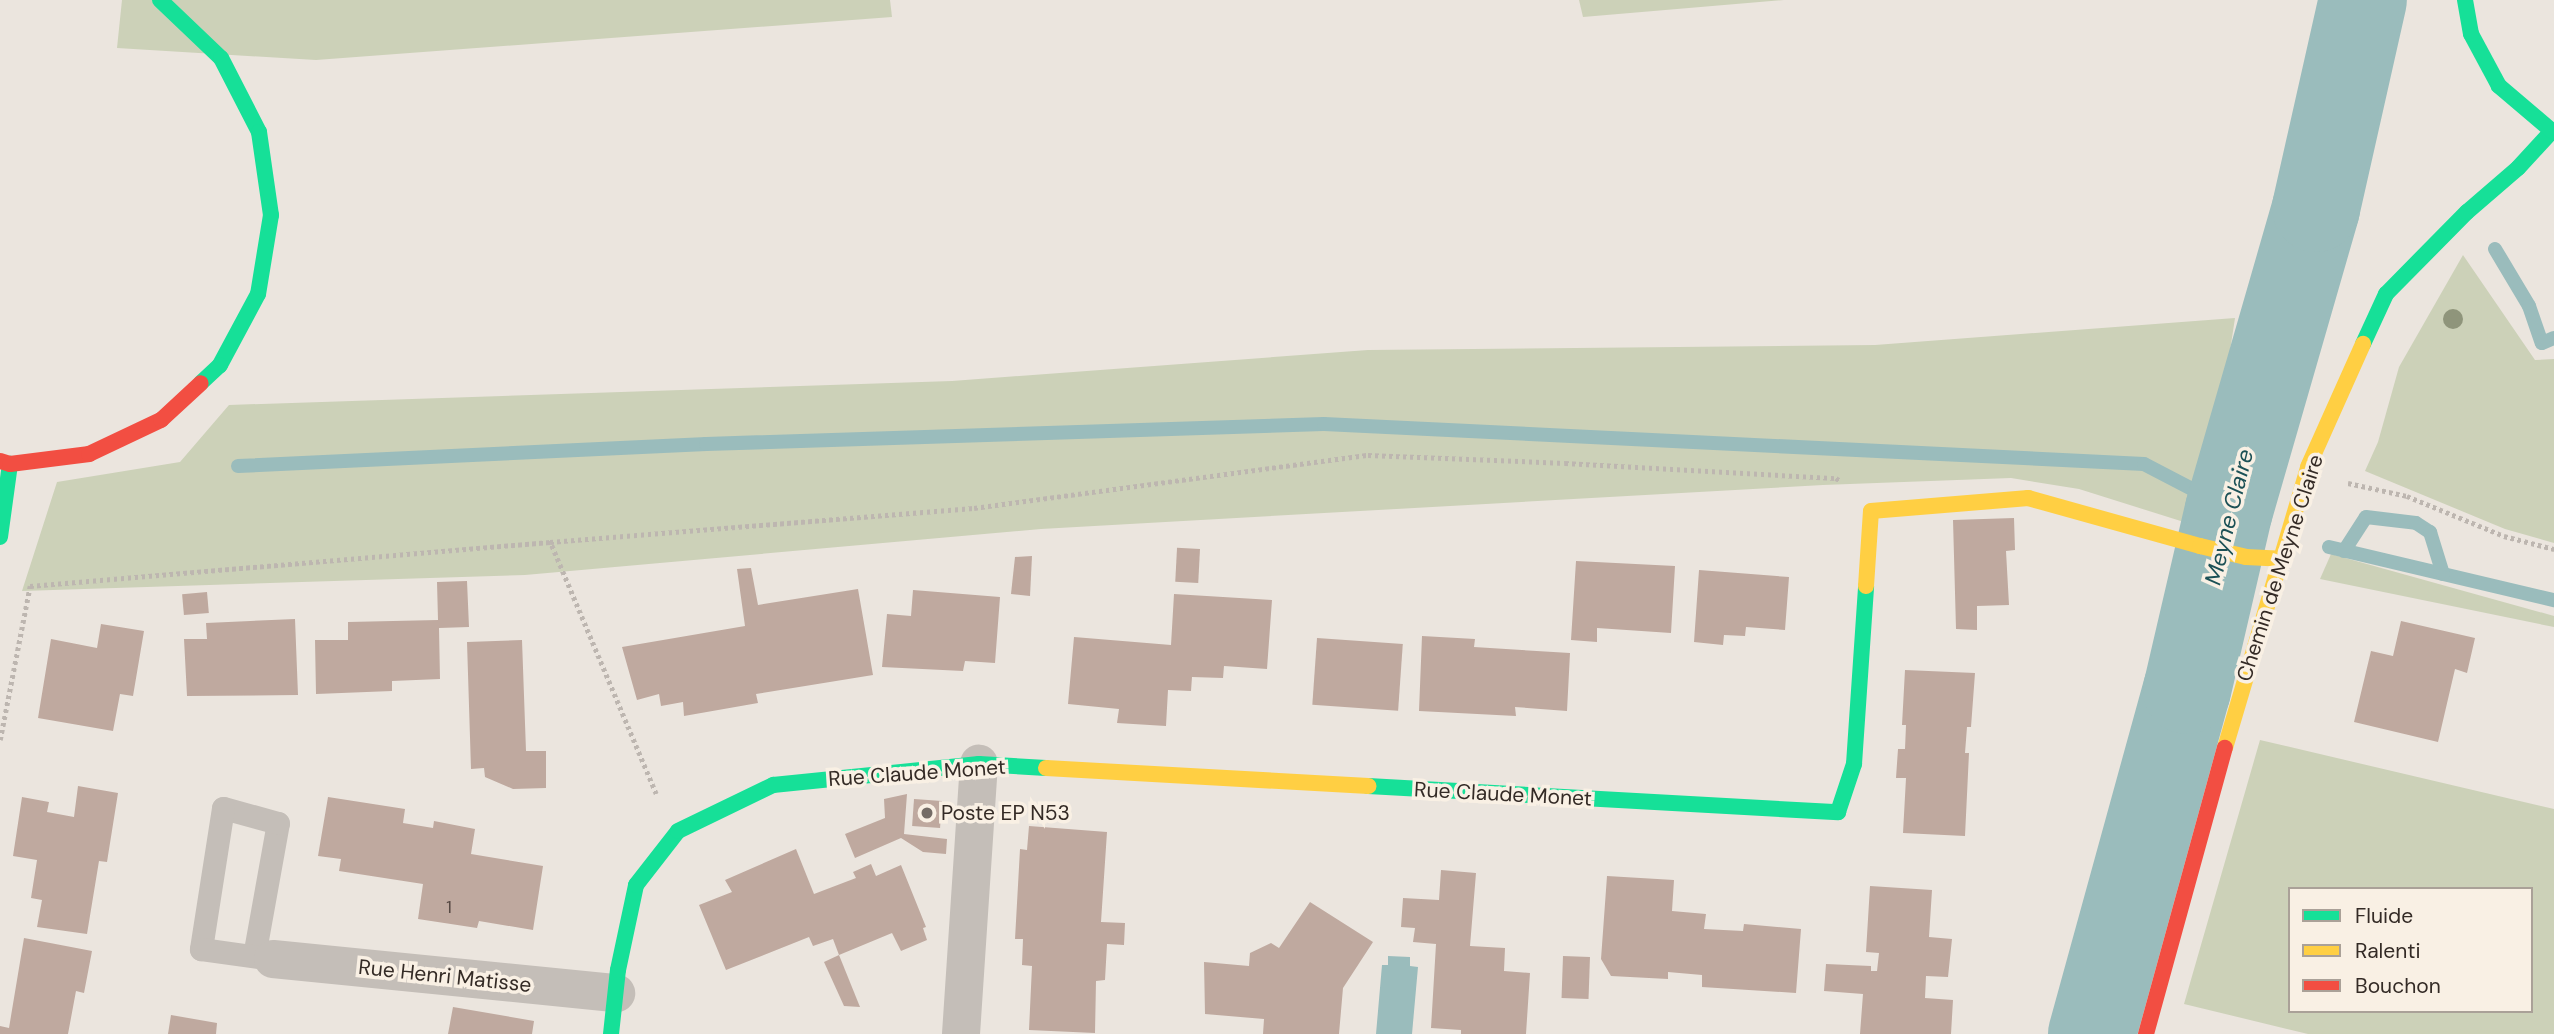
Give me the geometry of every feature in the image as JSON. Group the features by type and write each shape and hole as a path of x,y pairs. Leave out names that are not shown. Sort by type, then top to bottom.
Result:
{"street":[{"path":"0,537 5,463 89,454 161,420 220,365 258,294 271,215 259,132 220,58 160,0"},
{"name":"Chemin de Meyne Claire","path":"2146,1034 2238,700 2308,467 2386,294 2467,212 2518,168 2552,131 2499,86 2471,34 2465,0"},
{"path":"1871,511 2028,498 2200,546 2246,557 2281,559"},
{"name":"Rue Claude Monet","path":"611,1034 636,885 678,831 773,785 979,764 1838,812 1854,764 1871,511"},
{"path":"961,1034 979,764"},
{"name":"Rue Henri Matisse","path":"263,957 616,993"}],"lane":[{"path":"223,808 278,823 263,957 201,949 223,808"}],"path":[{"path":"0,740 30,586 974,508 1368,455 1836,478 1871,511"},
{"path":"2354,486 2407,496 2504,536 2554,549"},
{"path":"550,542 650,783 678,831"}],"green space":[{"path":"122,0 890,0 892,17 316,60 117,48"},
{"path":"1579,0 1784,0 1583,17"},
{"path":"2463,255 2535,360 2554,359 2554,543 2505,529 2365,471 2378,442 2399,367"},
{"path":"2235,318 2203,528 2079,489 2011,478 1823,485 1041,529 525,575 22,591 57,482 180,462 229,405 952,381 1368,350 1875,345"},
{"path":"2331,554 2554,616 2554,627 2320,579"},
{"path":"2260,740 2554,809 2554,1034 2308,1034 2184,1004"}],"water":[{"path":"1388,956 1410,957 1410,966 1418,967 1412,1034 1376,1034 1382,965 1388,965"}],"building":[{"path":"2014,518 2015,550 2006,551 2009,605 1977,606 1977,630 1956,629 1953,520"},
{"path":"1177,548 1200,549 1198,583 1175,582"},
{"path":"1032,556 1030,596 1011,594 1015,557"},
{"path":"1576,561 1675,566 1671,633 1597,628 1597,642 1571,640"},
{"path":"751,568 758,605 858,589 873,675 756,694 758,703 684,716 683,702 661,706 659,694 637,700 622,647 745,626 737,569"},
{"path":"1699,570 1789,577 1785,630 1746,627 1745,636 1724,635 1723,645 1694,642"},
{"path":"467,581 469,627 439,628 440,679 392,681 392,691 316,694 315,640 348,640 348,622 438,620 437,582"},
{"path":"913,590 1000,597 995,663 965,661 963,671 882,667 887,614 911,616"},
{"path":"207,592 209,613 184,615 182,594"},
{"path":"1174,594 1272,600 1267,669 1224,666 1223,678 1192,677 1191,691 1168,690 1166,726 1117,723 1119,709 1068,704 1074,637 1171,645"},
{"path":"295,619 298,695 187,696 184,639 207,639 206,623"},
{"path":"2401,621 2475,638 2467,673 2455,669 2438,742 2354,722 2371,651 2393,656"},
{"path":"101,624 144,631 133,696 120,694 113,731 38,718 51,639 97,648"},
{"path":"1422,636 1475,639 1474,647 1570,653 1567,711 1515,707 1516,716 1419,711"},
{"path":"1317,638 1403,644 1398,711 1312,705"},
{"path":"522,640 526,751 546,751 546,788 513,789 485,777 484,768 471,769 467,642"},
{"path":"1905,670 1975,673 1971,727 1967,727 1965,753 1969,753 1965,836 1903,833 1906,778 1896,778 1898,749 1905,749 1906,725 1902,725"},
{"path":"78,786 118,793 107,862 99,861 87,934 37,927 42,900 31,898 37,860 13,856 22,797 49,802 47,812 74,817"},
{"path":"907,794 904,834 947,839 946,854 923,852 901,838 855,858 845,834 885,818 884,799"},
{"path":"328,797 405,809 403,823 433,828 434,821 475,829 471,854 543,866 533,930 479,921 477,928 418,919 423,884 339,871 341,859 318,856"},
{"name":"Poste EP N53","path":"914,799 942,801 940,828 912,826"},
{"path":"1029,826 1107,832 1101,922 1125,923 1124,945 1107,944 1105,980 1096,981 1095,1033 1029,1030 1032,966 1022,965 1023,939 1015,939 1020,849 1027,850"},
{"path":"796,849 814,894 856,878 853,872 871,864 876,876 901,865 926,927 923,928 927,940 901,951 892,933 839,955 833,939 813,946 809,937 726,970 699,905 732,892 725,880"},
{"path":"1441,870 1476,873 1470,946 1505,948 1504,971 1530,973 1526,1034 1461,1034 1461,1030 1431,1028 1436,944 1413,942 1415,928 1401,927 1403,898 1439,900"},
{"path":"1607,876 1674,880 1672,911 1706,914 1704,929 1743,931 1744,924 1801,929 1796,993 1702,987 1702,975 1668,972 1668,979 1611,976 1601,959"},
{"path":"1870,886 1932,890 1929,937 1952,939 1948,977 1926,976 1925,998 1953,1000 1951,1034 1860,1034 1863,994 1824,991 1826,964 1871,966 1871,971 1877,971 1879,953 1866,952"},
{"path":"1310,902 1373,942 1343,988 1339,1034 1263,1034 1264,1019 1205,1014 1204,962 1249,966 1250,953 1271,943 1279,948"},
{"path":"24,938 92,951 84,993 76,991 68,1034 0,1034 0,1026 9,1028"},
{"path":"839,955 860,1007 844,1006 824,962"},
{"path":"1563,956 1590,957 1589,999 1562,998"},
{"path":"453,1007 534,1021 532,1034 448,1034"},
{"path":"171,1015 217,1023 216,1034 168,1034"}],"waterway":[{"name":"Meyne Claire","path":"2092,1034 2187,690 2229,510 2316,208 2363,0"},
{"path":"2495,249 2529,306 2542,343 2554,338"},
{"path":"238,466 706,444 1324,424 2144,464 2246,517"},
{"path":"2344,551 2366,517 2416,523 2430,532 2443,574"},
{"path":"2329,547 2554,600"}],"traffic: fast":[{"path":"160,0 221,58 259,132 271,215 258,294 220,365 201,383"},
{"path":"2363,344 2386,294 2467,212 2518,168 2552,131 2499,86 2471,34 2465,0"},
{"path":"0,537 10,464"},
{"path":"1368,786 1838,812 1854,764 1866,586"},
{"path":"611,1034 618,970 636,885 678,831 773,785 979,764 1046,768"}],"traffic: slow":[{"path":"2225,748 2308,467 2363,344"},
{"path":"1866,586 1871,511 2028,498 2200,546 2246,557 2281,559"},
{"path":"1046,768 1368,786"}],"traffic: jam":[{"path":"0,461 10,464 89,454 161,420 201,383"},
{"path":"2146,1034 2225,748"}],"place":[{"name":"Poste EP N53","path":"927,813"}]}
